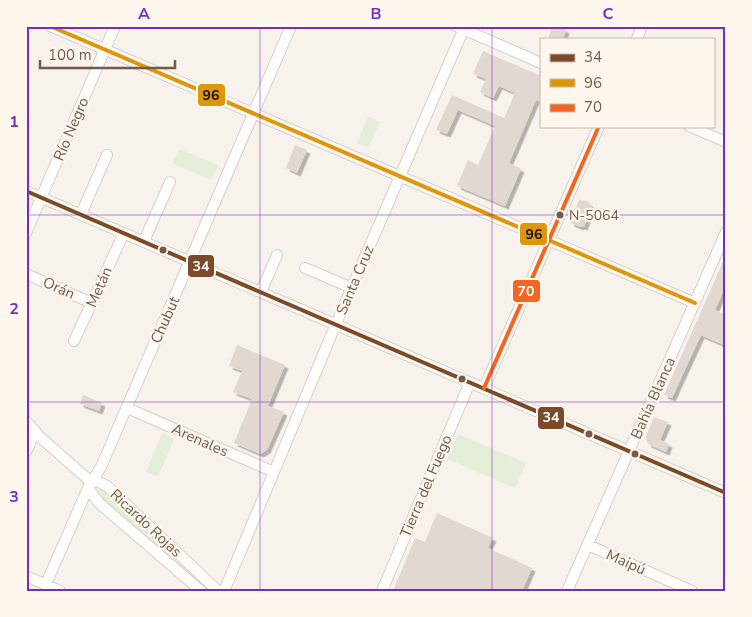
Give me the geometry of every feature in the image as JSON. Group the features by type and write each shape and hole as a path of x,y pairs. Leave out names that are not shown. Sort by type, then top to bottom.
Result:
{"street":[{"path":"50,26 695,303"},
{"name":"Río Negro","path":"26,233 115,26"},
{"name":"Chubut","path":"54,589 89,485 101,467 127,408 291,26"},
{"path":"637,38 642,26"},
{"path":"462,27 540,63"},
{"name":"Santa Cruz","path":"224,591 462,27"},
{"path":"484,388 598,128"},
{"path":"694,128 726,142"},
{"path":"81,214 107,155"},
{"path":"144,241 170,182"},
{"path":"26,191 726,493"},
{"name":"Bahía Blanca","path":"568,591 726,232"},
{"name":"Metán","path":"74,341 124,233"},
{"path":"261,292 277,255"},
{"path":"305,268 352,288"},
{"name":"Orán","path":"26,274 92,303"},
{"name":"Tierra del Fuego","path":"382,591 470,382"},
{"name":"Arenales","path":"127,408 274,472"},
{"name":"Ricardo Rojas","path":"26,421 89,485 99,503 201,591"},
{"path":"26,452 35,432"},
{"name":"Ricardo Rojas","path":"89,485 97,481 107,486 218,591"},
{"name":"Maipú","path":"588,545 692,591"},
{"path":"26,576 54,589"}],"green space":[{"path":"368,117 380,122 368,148 357,143"},
{"path":"179,149 218,165 211,180 172,163"},
{"path":"162,433 174,439 158,477 146,472"},
{"path":"458,434 526,463 515,488 447,459"},
{"path":"100,489 104,490 207,588 205,589 98,495 97,493"}],"building":[{"path":"553,26 559,26 566,30 563,38 548,38"},
{"path":"483,51 540,76 540,102 536,100 509,163 521,169 505,206 457,186 468,160 478,165 495,126 458,110 447,134 436,130 452,95 504,118 515,93 499,86 493,98 480,92 486,79 473,74"},
{"path":"295,145 307,150 297,173 286,168"},
{"path":"579,200 587,201 592,206 584,227 580,227 570,221"},
{"path":"726,255 726,285 715,310 726,315 726,346 701,335 672,398 664,395"},
{"path":"237,345 285,365 268,406 284,412 267,450 260,454 234,443 252,399 233,392 242,371 229,366"},
{"path":"83,395 102,403 99,411 80,404"},
{"path":"654,417 668,422 660,440 669,444 666,452 648,444 646,437"},
{"path":"437,513 493,538 488,548 532,568 522,591 393,591 415,538 425,542"}],"transit line":[{"name":"96","path":"50,26 695,303"},
{"name":"70","path":"484,388 598,128"},
{"name":"34","path":"26,191 726,493"}],"place":[{"name":"N-5064","path":"560,215"}]}
